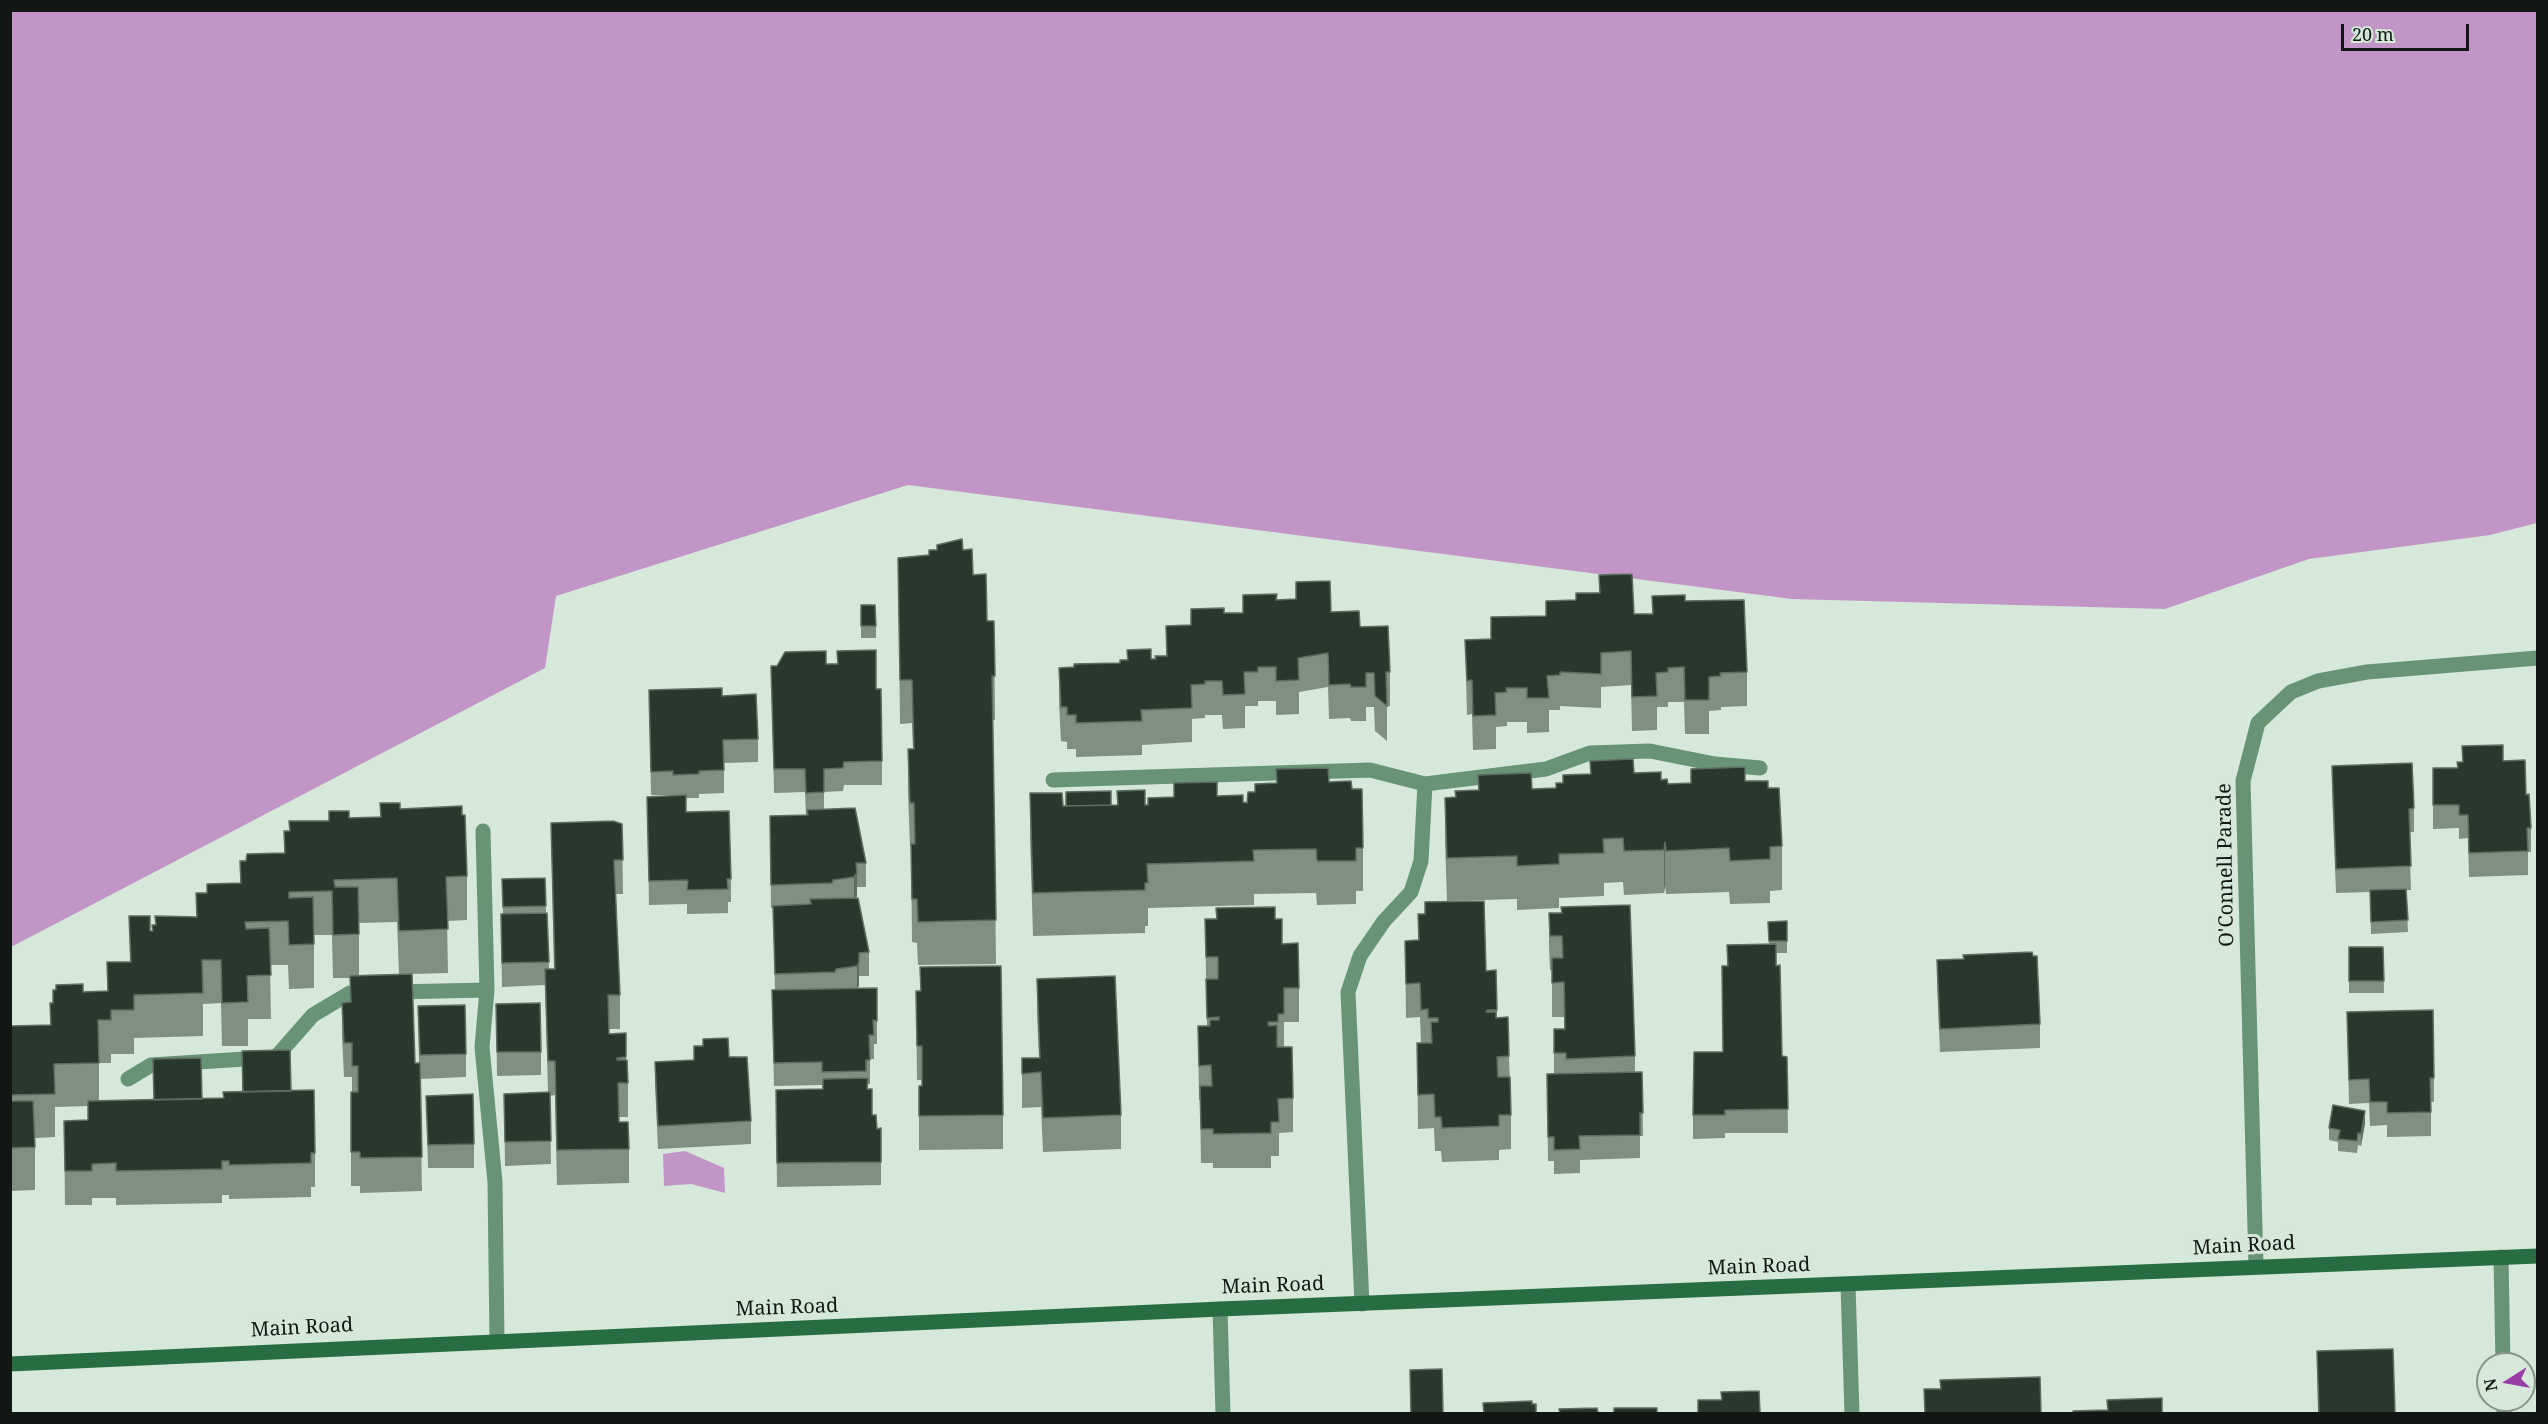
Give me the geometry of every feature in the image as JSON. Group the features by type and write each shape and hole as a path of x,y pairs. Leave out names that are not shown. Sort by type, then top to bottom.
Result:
{"main road":[{"name":"Main Road","path":"10,1364 497,1340 1220,1309 2538,1256"}],"street":[{"name":"O'Connell Parade","path":"2256,1266 2243,781 2258,723 2290,692 2318,681 2367,672 2538,658"},
{"path":"1053,780 1371,770 1425,784 1546,769 1590,753 1650,751 1715,764 1760,768"},
{"path":"1362,1304 1348,992 1360,956 1384,921 1411,892 1421,861 1425,784"},
{"path":"483,831 487,990 482,1047 495,1182 497,1340"},
{"path":"128,1079 151,1065 276,1057 314,1015 350,993 487,990"},
{"path":"2501,1257 2503,1352"},
{"path":"1848,1285 1852,1413"},
{"path":"1220,1309 1223,1413"}],"shaded area":[{"path":"11,11 2537,11 2537,523 2490,535 2309,559 2165,609 1792,599 908,485 556,596 545,668 11,947"},
{"path":"685,1151 724,1168 725,1193 691,1184 664,1186 663,1154"}],"building":[{"path":"962,539 963,550 972,549 973,575 986,574 987,621 994,621 995,676 992,676 996,920 918,922 917,899 912,899 911,844 915,844 914,803 910,803 908,749 914,749 912,680 900,680 898,558 929,555 929,550 937,550 937,545"},
{"path":"1632,574 1634,614 1653,614 1652,596 1685,595 1685,601 1744,600 1747,672 1720,673 1721,676 1709,677 1709,700 1685,700 1684,667 1668,668 1668,672 1656,673 1657,696 1632,697 1631,651 1601,653 1601,674 1560,672 1560,675 1547,676 1549,698 1527,698 1527,688 1506,688 1507,692 1495,693 1496,715 1473,716 1472,680 1467,681 1465,640 1491,639 1491,617 1546,616 1546,601 1576,600 1576,593 1600,593 1599,575"},
{"path":"1330,581 1331,612 1359,611 1360,627 1388,626 1390,672 1386,672 1387,706 1375,696 1374,673 1366,673 1366,687 1351,687 1350,684 1329,685 1328,653 1298,658 1299,680 1276,681 1276,667 1258,667 1258,672 1244,672 1245,694 1223,695 1222,681 1205,681 1205,684 1191,685 1192,708 1141,710 1142,721 1076,723 1076,715 1067,715 1067,707 1061,707 1059,668 1074,667 1074,664 1120,663 1120,660 1128,660 1127,650 1151,649 1151,659 1156,659 1155,656 1167,656 1166,626 1191,625 1191,609 1224,608 1224,613 1243,613 1243,595 1277,594 1276,600 1296,599 1296,582"},
{"path":"861,605 875,605 876,626 861,626"},
{"path":"876,650 876,689 881,689 882,761 844,762 843,768 824,769 824,792 806,793 805,769 774,769 771,666 777,666 785,652 826,651 826,664 838,664 837,651"},
{"path":"722,688 722,696 756,694 758,739 723,740 724,770 673,775 673,771 651,772 649,690"},
{"path":"2503,745 2503,761 2525,760 2526,795 2529,794 2531,828 2527,828 2528,851 2469,853 2468,815 2459,815 2459,805 2433,805 2433,768 2458,768 2457,762 2463,762 2462,746"},
{"path":"1633,759 1634,773 1661,772 1661,780 1667,779 1668,784 1691,783 1691,769 1745,767 1745,781 1768,781 1768,788 1779,788 1782,846 1770,847 1770,859 1730,861 1729,848 1666,851 1665,842 1664,850 1624,851 1623,838 1603,839 1604,853 1559,854 1559,864 1517,866 1517,856 1447,858 1445,798 1456,797 1455,791 1479,790 1478,775 1531,773 1532,789 1556,788 1556,783 1563,783 1563,775 1591,774 1590,761"},
{"path":"2412,763 2414,808 2409,809 2411,866 2336,869 2332,766"},
{"path":"1328,768 1329,782 1351,781 1352,789 1362,789 1363,848 1356,848 1356,861 1317,861 1316,849 1253,850 1254,861 1147,864 1148,883 1145,883 1145,890 1033,893 1030,793 1062,793 1063,806 1118,805 1117,791 1145,790 1145,805 1148,805 1148,798 1174,797 1174,783 1217,782 1217,796 1243,795 1243,802 1247,803 1248,792 1255,792 1255,784 1277,783 1276,769"},
{"path":"1111,791 1111,805 1066,806 1066,792"},
{"path":"686,795 686,812 729,811 731,879 727,879 728,889 687,890 688,880 649,881 647,797"},
{"path":"380,803 400,803 400,809 462,806 462,815 465,815 467,876 446,877 448,929 399,931 397,878 334,880 335,887 358,887 359,934 333,935 332,891 289,892 289,898 313,897 314,944 289,945 288,921 245,922 246,929 269,928 271,975 247,976 248,1002 222,1003 221,960 202,960 203,993 134,995 134,1010 111,1010 111,1020 98,1020 99,1063 54,1064 55,1094 10,1095 10,1026 51,1025 50,1003 53,1003 53,990 56,990 56,985 83,984 83,992 108,991 107,962 131,962 129,916 150,916 150,931 153,931 152,925 156,925 155,916 197,917 196,893 207,893 207,884 241,883 240,861 246,861 247,854 285,853 284,831 290,831 289,821 329,821 329,811 349,811 349,818 381,817"},
{"path":"855,808 866,863 856,863 857,873 854,877 833,880 832,883 771,885 770,816 808,815 807,810"},
{"path":"613,821 622,824 623,860 614,860 620,995 608,995 609,1034 626,1033 626,1057 617,1058 617,1060 627,1060 628,1083 618,1083 619,1122 628,1122 629,1149 557,1150 555,1061 548,1061 545,969 555,969 551,823"},
{"path":"545,878 546,906 503,907 502,879"},
{"path":"2406,889 2408,920 2371,922 2370,890"},
{"path":"858,898 869,952 859,953 857,966 836,969 835,972 775,974 773,906 811,904 810,899"},
{"path":"1484,901 1486,971 1496,970 1497,1010 1486,1012 1496,1012 1496,1018 1508,1017 1509,1056 1497,1057 1498,1077 1510,1077 1511,1115 1499,1115 1499,1126 1442,1128 1441,1117 1435,1117 1434,1094 1418,1095 1417,1043 1432,1043 1431,1022 1438,1022 1438,1018 1428,1018 1428,1009 1421,1010 1420,983 1406,984 1405,941 1419,940 1418,914 1425,914 1425,902"},
{"path":"1630,905 1635,1056 1566,1059 1566,1053 1554,1053 1554,1029 1565,1029 1564,982 1552,983 1552,958 1563,958 1562,936 1550,936 1549,913 1562,913 1561,907"},
{"path":"1275,907 1275,919 1282,919 1282,944 1298,943 1299,988 1284,988 1284,1014 1278,1014 1278,1022 1268,1022 1269,1026 1277,1025 1277,1047 1292,1047 1293,1098 1278,1099 1279,1122 1271,1122 1271,1133 1213,1134 1213,1129 1201,1129 1200,1086 1212,1086 1211,1065 1199,1066 1198,1026 1210,1026 1210,1020 1219,1020 1219,1017 1207,1018 1206,979 1218,979 1218,957 1206,957 1205,919 1217,919 1216,908"},
{"path":"547,913 549,962 502,963 501,914"},
{"path":"1787,921 1787,941 1769,941 1768,922"},
{"path":"1776,944 1776,966 1780,965 1782,1056 1787,1057 1788,1109 1725,1110 1725,1115 1693,1115 1694,1052 1723,1052 1722,966 1728,966 1727,945"},
{"path":"2349,947 2383,947 2384,981 2349,981"},
{"path":"2032,952 2033,956 2037,956 2040,1024 1940,1029 1937,960 1964,959 1963,955"},
{"path":"1001,966 1003,1115 919,1116 922,1046 917,1046 916,991 921,991 920,967"},
{"path":"412,974 415,1063 420,1063 422,1157 360,1158 360,1152 351,1152 351,1092 358,1092 358,1066 352,1066 352,1043 344,1043 342,1003 351,1002 350,976"},
{"path":"1115,976 1121,1115 1043,1118 1041,1072 1022,1074 1022,1058 1040,1058 1037,979"},
{"path":"877,988 877,1021 873,1020 874,1035 869,1035 870,1060 866,1060 866,1071 822,1072 822,1062 774,1063 772,990"},
{"path":"540,1003 541,1052 497,1052 496,1004"},
{"path":"465,1005 466,1054 420,1055 418,1006"},
{"path":"2433,1010 2434,1078 2430,1078 2431,1112 2387,1113 2387,1102 2370,1102 2369,1079 2349,1080 2347,1012"},
{"path":"728,1038 729,1057 747,1057 751,1121 658,1126 655,1062 694,1060 694,1046 703,1046 703,1039"},
{"path":"290,1050 291,1091 243,1092 242,1051"},
{"path":"201,1058 202,1099 154,1100 153,1059"},
{"path":"1642,1072 1643,1113 1640,1113 1640,1135 1579,1136 1580,1149 1554,1150 1554,1137 1548,1137 1547,1074"},
{"path":"868,1078 867,1089 872,1089 872,1115 876,1115 877,1129 881,1128 881,1162 777,1163 776,1090 823,1089 823,1079"},
{"path":"314,1090 315,1153 311,1153 311,1163 229,1165 229,1161 222,1161 222,1169 116,1171 116,1163 92,1164 92,1171 65,1171 64,1121 88,1120 88,1101 224,1098 223,1092"},
{"path":"550,1092 551,1141 505,1142 504,1094"},
{"path":"473,1094 474,1144 428,1145 426,1096"},
{"path":"10,1101 33,1101 35,1147 10,1148"},
{"path":"2333,1105 2365,1111 2361,1134 2358,1133 2357,1141 2338,1139 2340,1130 2329,1128"},
{"path":"2393,1349 2395,1413 2319,1413 2317,1351"},
{"path":"1442,1369 1443,1413 1411,1413 1410,1370"},
{"path":"2040,1377 2041,1413 1925,1413 1924,1389 1941,1389 1940,1380"},
{"path":"1759,1391 1760,1413 1698,1413 1698,1400 1722,1400 1721,1392"},
{"path":"2162,1398 2162,1413 2073,1413 2073,1411 2108,1410 2107,1400"},
{"path":"1532,1401 1532,1404 1536,1404 1536,1413 1484,1413 1483,1403"},
{"path":"1597,1408 1598,1413 1560,1413 1559,1409"},
{"path":"1614,1408 1657,1408 1657,1413 1614,1413"}]}
